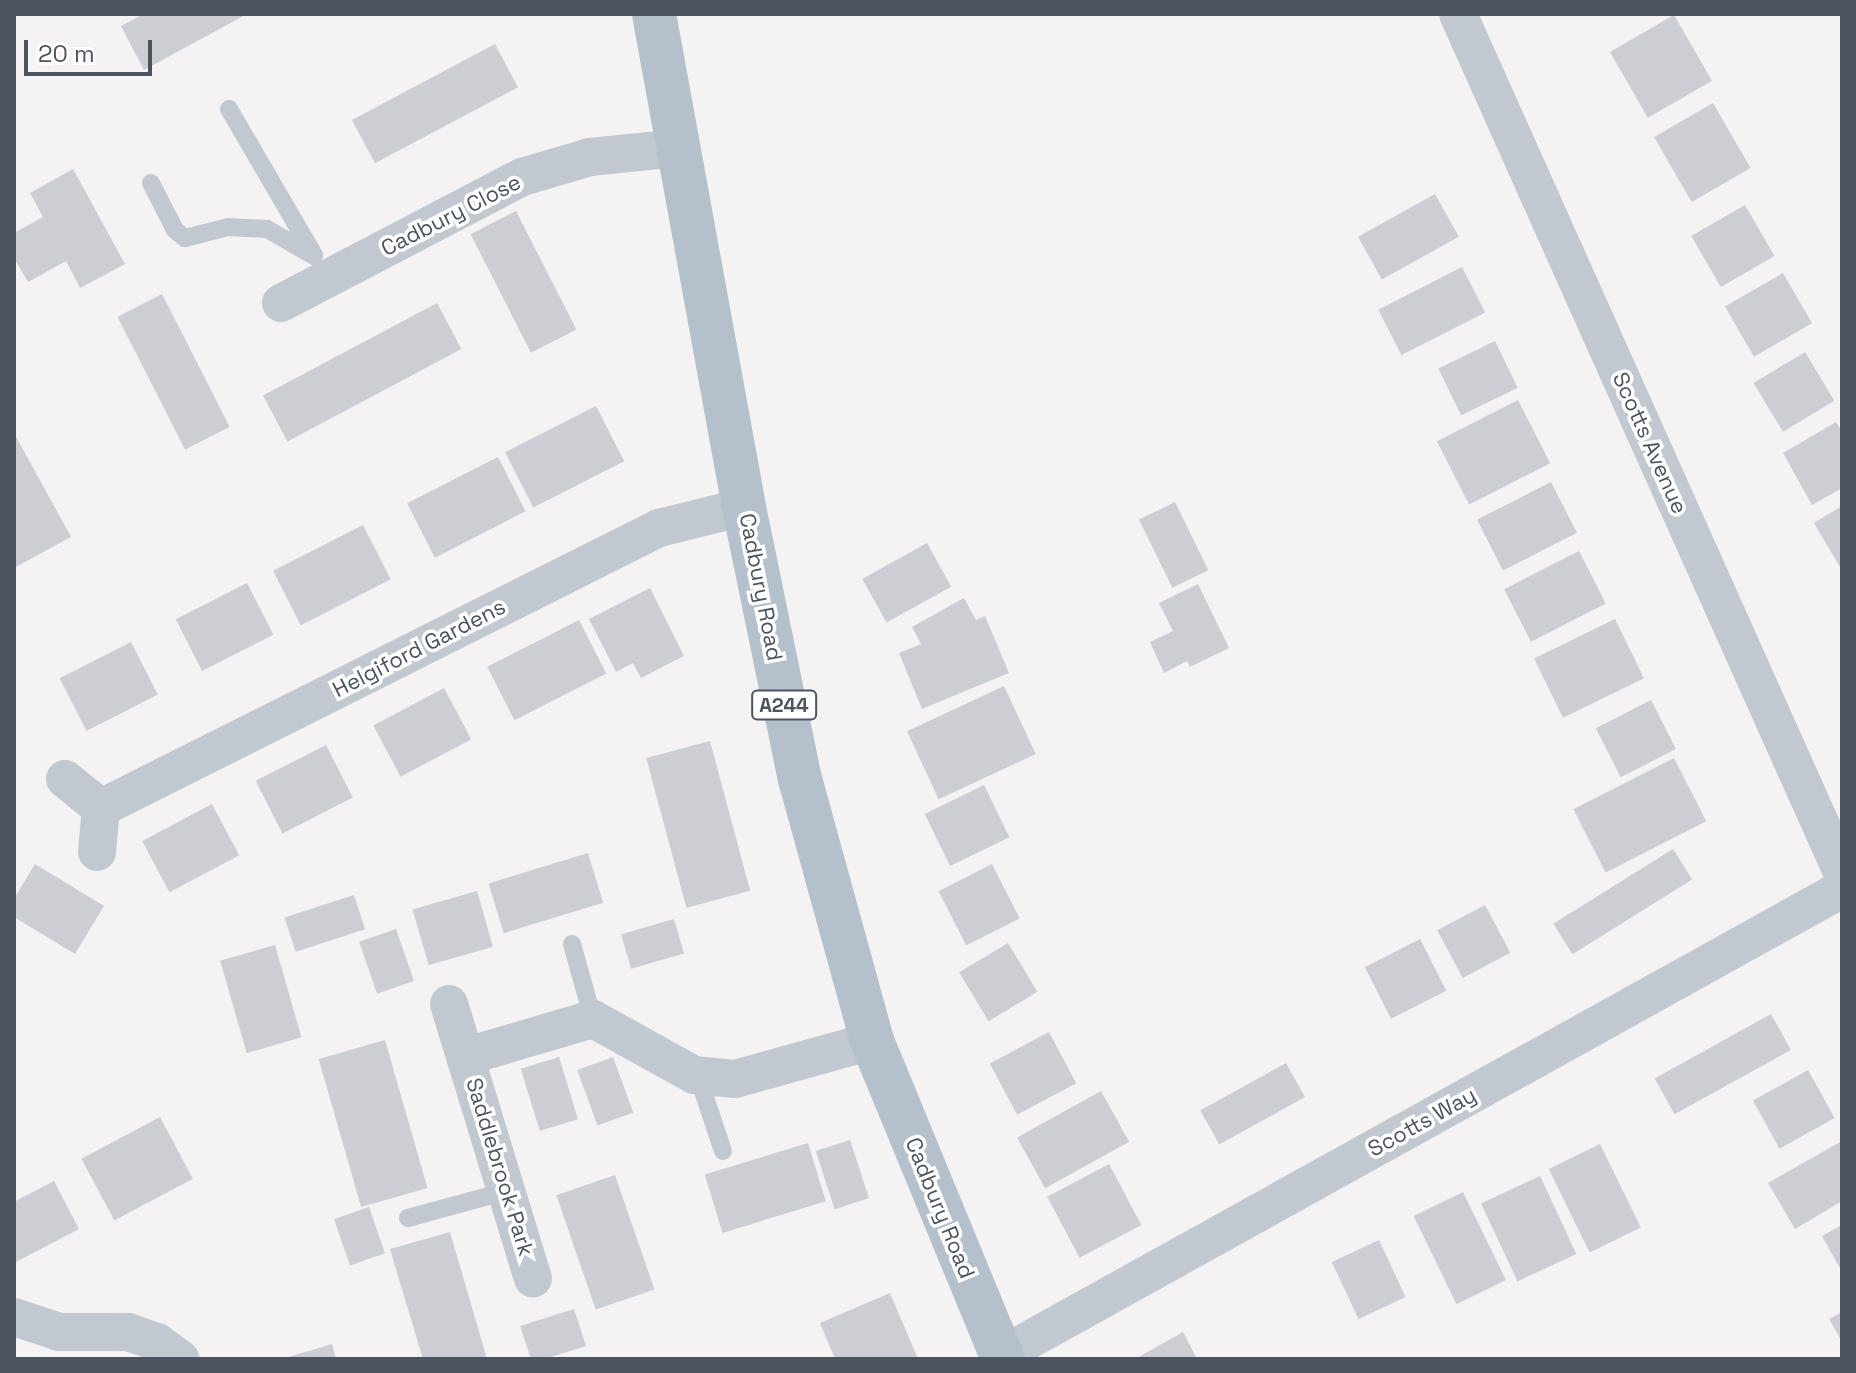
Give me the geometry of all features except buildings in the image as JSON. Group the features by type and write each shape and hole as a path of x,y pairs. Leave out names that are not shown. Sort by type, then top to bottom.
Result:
{"main road":[{"name":"Cadbury Road","path":"654,18 744,507 800,779 872,1041 1002,1357"}],"street":[{"name":"Scotts Avenue","path":"1458,14 1842,872"},
{"name":"Cadbury Close","path":"281,303 320,267 522,177 590,157 678,148"},
{"name":"Helgiford Gardens","path":"101,808 659,528 744,507"},
{"path":"65,779 101,808 97,852"},
{"name":"Scotts Way","path":"1002,1357 1842,889"},
{"name":"Saddlebrook Park","path":"449,1004 533,1278"},
{"path":"593,1019 698,1076 735,1079 872,1041"},
{"name":"Saddlebrook Park","path":"467,1056 593,1019"},
{"path":"14,1317 59,1332 128,1332 157,1342 180,1359"}],"lane":[{"path":"229,109 320,267"},
{"path":"151,183 175,230 185,238 228,227 267,229 320,267"},
{"path":"572,944 593,1019"},
{"path":"698,1076 723,1151"},
{"path":"408,1218 507,1191"}]}
